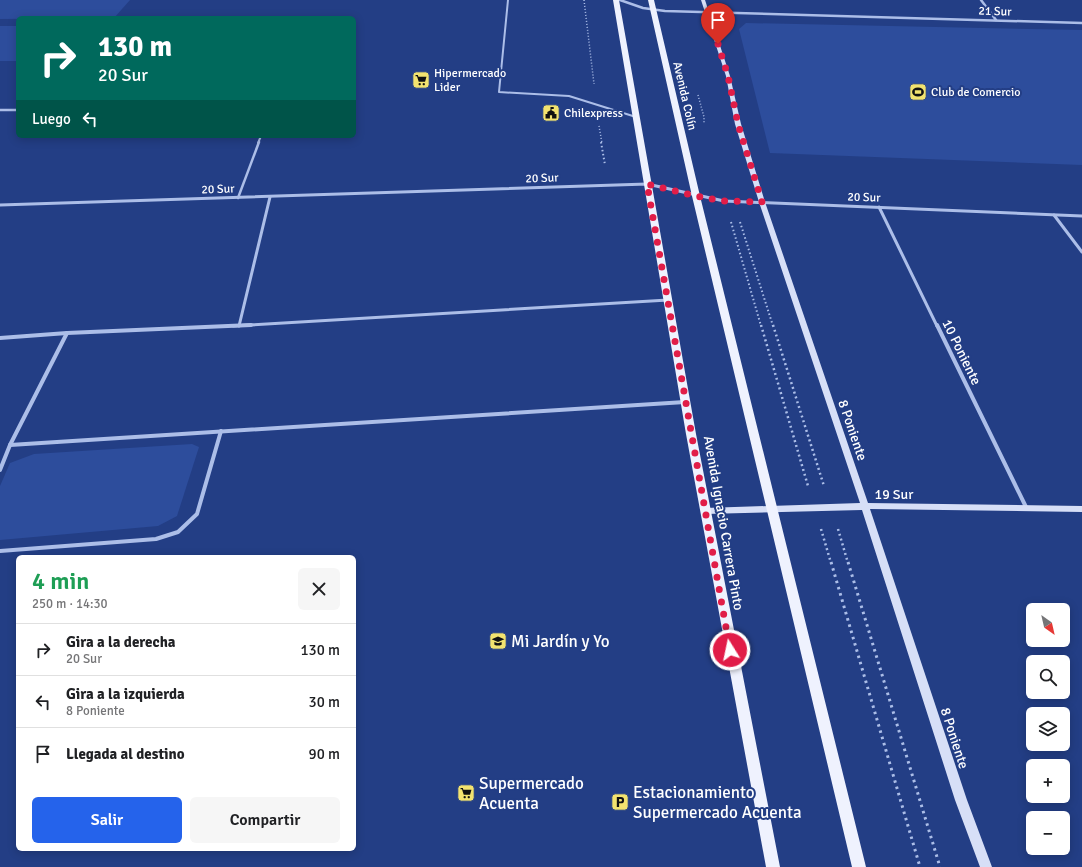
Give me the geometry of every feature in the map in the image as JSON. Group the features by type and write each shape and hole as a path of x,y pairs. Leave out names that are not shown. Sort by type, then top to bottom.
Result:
{"main road":[{"path":"616,0 647,184"},
{"name":"Avenida Colín","path":"651,0 696,196"},
{"name":"Avenida Ignacio Carrera Pinto","path":"647,184 733,666 773,867"},
{"path":"696,196 859,867"}],"street":[{"name":"21 Sur","path":"620,0 653,10 1082,23"},
{"name":"8 Poniente","path":"703,0 728,76 738,124 762,202 865,506 961,800 986,867"},
{"path":"981,0 996,20"},
{"path":"0,110 16,110"},
{"name":"20 Sur","path":"0,205 647,184 724,201 1082,216"},
{"path":"239,326 270,197"},
{"name":"10 Poniente","path":"879,207 1026,508"},
{"path":"1054,215 1082,252"},
{"path":"0,338 67,333 239,326 668,300"},
{"path":"0,470 10,445 67,333"},
{"path":"10,445 686,402"},
{"path":"0,551 156,539 178,532 197,514 221,431"},
{"name":"19 Sur","path":"705,511 865,506 1082,509"}],"lane":[{"path":"508,0 499,92 569,96 636,117"},
{"path":"238,198 260,138"}],"path":[{"path":"696,88 704,117 703,129"},
{"path":"724,201 920,867"},
{"path":"734,201 831,508 940,867"}],"shaded area":[{"path":"0,0 130,0 116,16 16,16 16,19 0,19"},
{"name":"Club de Comercio","path":"746,23 1082,30 1082,165 770,153 739,29"},
{"path":"0,26 16,26 16,61 0,61"},
{"path":"192,444 199,447 177,516 158,526 0,540 0,486 10,463 34,454"}],"place":[{"name":"Hipermercado Lider","path":"421,80"},
{"name":"Club de Comercio","path":"918,92"},
{"name":"Chilexpress","path":"551,113"},
{"name":"Mi Jardín y Yo","path":"498,641"},
{"name":"Supermercado Acuenta","path":"466,793"},
{"name":"Estacionamiento Supermercado Acuenta","path":"620,802"}],"route":[{"path":"718,44 728,76 738,124 762,202 724,201 647,184 730,650"}]}
